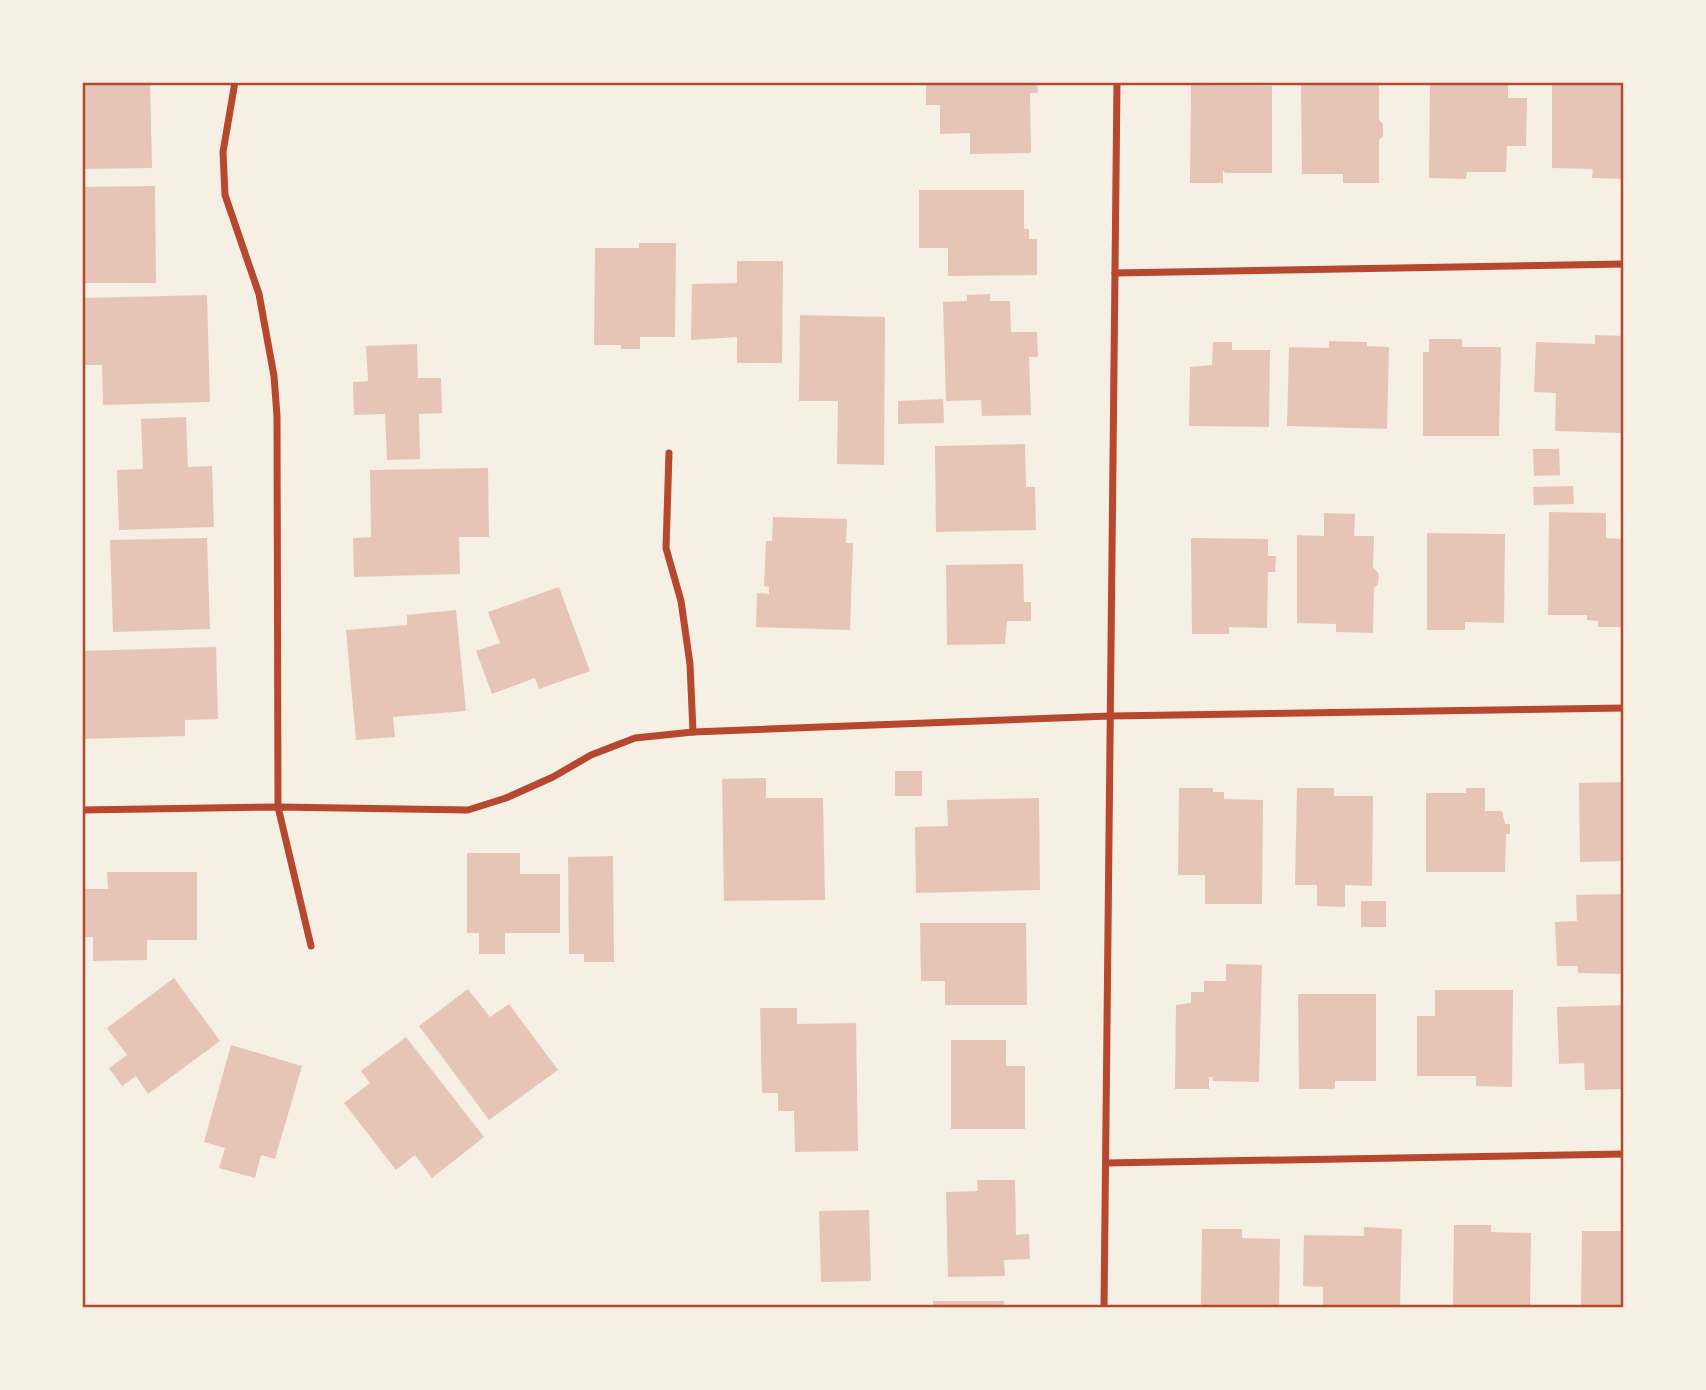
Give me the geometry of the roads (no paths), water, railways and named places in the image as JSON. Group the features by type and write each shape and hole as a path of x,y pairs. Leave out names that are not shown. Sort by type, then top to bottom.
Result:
{"street":[{"path":"234,82 223,152 225,195 259,294 274,376 278,416 278,807 311,946"},
{"path":"1104,1308 1117,82"},
{"path":"1115,274 1624,264"},
{"path":"669,453 666,548 681,601 690,664 693,732"},
{"path":"82,810 278,807 468,810 506,798 553,777 591,755 635,738 693,732 1110,716 1624,708"},
{"path":"1106,1163 1624,1154"}]}
